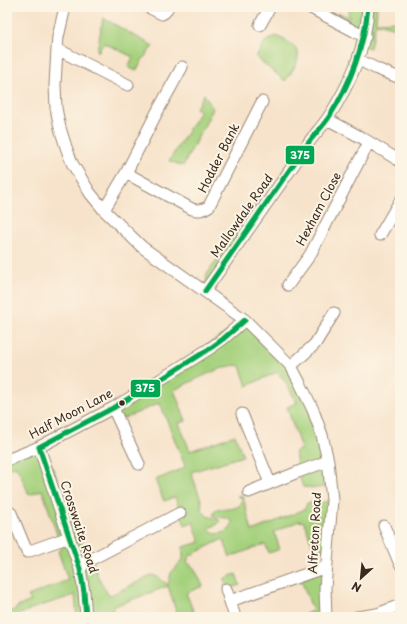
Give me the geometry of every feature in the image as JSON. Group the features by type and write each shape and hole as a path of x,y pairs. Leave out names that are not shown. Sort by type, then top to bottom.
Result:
{"street":[{"name":"Alfreton Road","path":"65,7 58,37 55,91 56,108 60,128 72,163 90,193 104,210 142,247 245,320 291,366 314,413 322,435 328,461 332,500 326,567 326,617"},
{"path":"148,7 162,14 168,7"},
{"path":"260,25 270,7"},
{"path":"309,7 365,37"},
{"name":"Mallowdale Road","path":"205,291 307,145 327,119 345,90 359,60 368,20 368,7"},
{"path":"57,49 128,85"},
{"path":"359,60 400,78"},
{"path":"104,210 126,173 182,67"},
{"name":"Hodder Bank","path":"126,173 192,209 198,211 203,210 209,206 262,102"},
{"path":"327,119 400,161"},
{"name":"Hexham Close","path":"288,284 310,255 369,142"},
{"path":"380,235 400,201"},
{"path":"291,366 315,344 334,313"},
{"name":"Half Moon Lane","path":"7,460 39,447 113,408 212,347 245,320"},
{"path":"113,408 139,464"},
{"path":"242,414 270,482"},
{"name":"Crosswaite Road","path":"39,447 80,569 86,617"},
{"path":"249,492 270,482 328,461"},
{"path":"11,513 27,552 69,537"},
{"path":"80,569 86,562 180,513"},
{"path":"384,526 400,564"},
{"path":"230,601 326,567"},
{"path":"226,589 235,617"},
{"path":"363,616 378,614 400,605"}],"green space":[{"path":"351,7 377,7 376,22 400,21 400,29 376,23 370,48 363,46 365,37 336,22 339,13 350,17 348,12"},
{"path":"103,18 153,46 136,71 128,67 133,57 104,43 99,51 97,51"},
{"path":"276,36 286,40 297,49 298,54 298,60 285,81 256,57 265,42"},
{"path":"204,94 213,109 183,166 169,161 200,111 196,108"},
{"path":"259,199 266,205 205,291 207,274"},
{"path":"245,320 291,366 308,399 330,486 317,488 303,487 298,472 295,452 301,449 287,407 297,403 285,381 277,372 247,386 240,366 235,365 198,378 174,390 186,421 179,423 190,451 235,435 243,456 191,472 202,503 201,509 207,516 220,521 218,524 209,528 215,533 219,534 226,532 229,529 232,521 226,518 214,516 213,513 218,510 232,509 241,505 242,498 237,496 241,494 252,531 305,509 307,503 321,503 332,500 327,551 314,549 304,522 299,521 274,532 280,549 269,553 265,544 230,557 223,539 189,556 187,562 194,568 203,586 186,593 196,617 169,617 177,614 168,586 112,607 115,617 77,617 75,595 34,608 14,617 7,617 7,613 31,601 28,596 68,580 58,551 62,549 42,490 29,495 16,466 7,469 7,460 39,447 52,466 84,549 88,550 87,561 92,559 98,577 109,596 152,575 158,577 168,585 171,573 183,559 183,547 200,542 193,522 185,525 175,497 164,501 155,480 182,469 185,466 160,403 125,418 118,418 113,408"},
{"path":"326,567 326,617 296,617 313,611 301,580"},
{"path":"236,574 240,585 226,589 225,578"}],"transit line":[{"name":"375","path":"205,291 337,104 350,78 360,51 368,7"},
{"name":"375","path":"39,447 113,408 163,378 212,347 245,320"},
{"name":"375","path":"39,447 80,569 86,617"}]}
